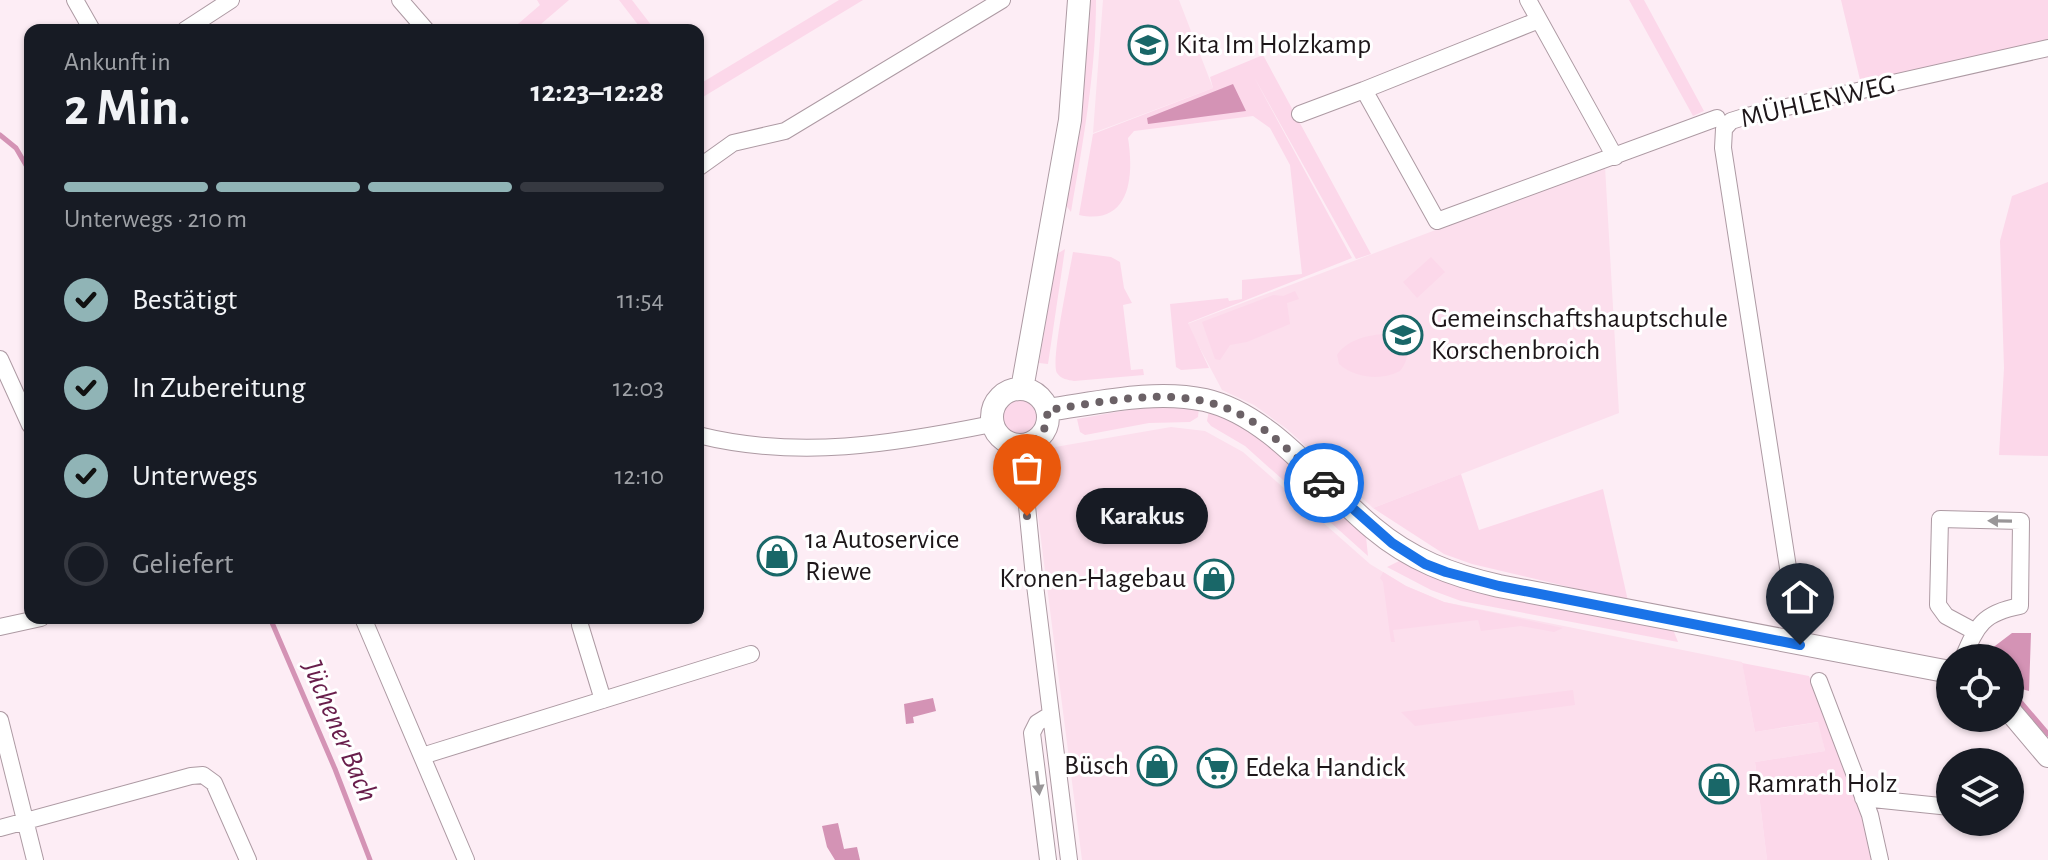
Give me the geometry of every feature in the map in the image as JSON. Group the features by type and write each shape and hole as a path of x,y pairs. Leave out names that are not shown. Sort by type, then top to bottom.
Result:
{"street":[{"path":"75,0 89,24"},
{"path":"194,24 231,0"},
{"path":"400,0 421,24"},
{"path":"704,164 733,143 785,131 1002,0"},
{"path":"1022,389 1050,246 1070,120 1079,0"},
{"path":"1528,0 1615,157"},
{"path":"1300,114 1539,20"},
{"name":"MÜHLENWEG","path":"1800,645 1722,143 1724,129 1731,121 1747,116 2048,48"},
{"path":"1364,90 1437,221 1717,118"},
{"path":"0,359 24,412"},
{"path":"1022,389 1038,396 1047,410 1046,426 1029,443 1006,442 992,424 993,406 1005,393 1022,389"},
{"path":"1047,410 1164,396 1217,403 1268,433 1374,529 1408,554 1434,568 1499,586 1936,669"},
{"path":"704,436 765,447 821,449 887,443 992,424"},
{"path":"1021,445 1069,860"},
{"path":"1969,644 1974,631 1990,615 2020,606 2021,521 1940,519 1938,605 1946,616 1974,631"},
{"path":"0,627 24,622"},
{"path":"366,624 466,860"},
{"path":"580,625 603,700"},
{"path":"422,756 751,654"},
{"path":"1819,681 1863,798 1880,860"},
{"path":"1048,860 1032,733 1037,723 1050,715"},
{"path":"0,720 35,860"},
{"path":"2024,728 2048,756"},
{"path":"0,828 203,775 214,783 248,860"},
{"path":"1863,798 1936,806"}],"shaded area":[{"path":"537,0 569,0 541,24 518,24 540,5"},
{"path":"619,0 632,0 650,24 637,24"},
{"path":"839,0 863,0 704,96 704,81"},
{"path":"1088,0 1096,0 1094,54 1071,212 1065,204"},
{"name":"Kita Im Holzkamp","path":"1103,0 1179,0 1213,88 1093,133"},
{"path":"1629,0 1644,0 1704,111 1693,116"},
{"path":"1841,0 2048,0 2048,41 1861,84"},
{"path":"1263,55 1371,254 1356,259 1254,77 1352,258 1188,323 1209,368 1181,370 1176,367 1170,304 1242,299 1242,280 1302,274 1290,165 1270,128 1253,116 1134,131 1128,138 1129,182 1119,205 1109,213 1079,215 1093,134 1213,88 1210,77"},
{"path":"1233,84 1246,111 1148,124 1147,118"},
{"name":"Gemeinschaftshauptschule Korschenbroich","path":"1605,166 1619,413 1373,508 1287,429 1254,405 1222,390 1187,324"},
{"path":"2048,182 2048,456 1999,455 2004,368 2000,241 2012,196"},
{"path":"1065,249 1048,364 1039,363 1057,254"},
{"path":"1073,252 1111,257 1120,262 1124,288 1132,303 1123,305 1131,370 1143,369 1144,375 1074,381 1057,373 1058,335"},
{"path":"1431,257 1445,272 1417,298 1403,282"},
{"path":"1295,291 1299,299 1287,303 1290,324 1247,342 1230,345 1220,360 1215,359 1202,322 1273,295 1283,296"},
{"path":"1382,334 1396,337 1405,345 1407,357 1400,371 1385,376 1368,376 1352,372 1339,364 1337,355 1351,342"},
{"path":"1019,400 1031,405 1036,417 1031,429 1019,434 1007,429 1002,417 1007,405"},
{"path":"1139,408 1199,408 1198,417 1190,422 1149,423 1085,435 1080,432 1077,419"},
{"path":"1209,410 1260,437 1292,463 1366,537 1368,556 1245,446 1211,426 1207,421"},
{"path":"1171,427 1205,431 1243,452 1370,564 1406,586 1444,602 1742,662 1755,732 1819,722 1825,751 1755,762 1767,860 1082,860 1034,485 1055,447"},
{"path":"1461,474 1479,530 1603,489 1628,601 1472,564 1444,554 1373,508"},
{"path":"1399,561 1672,627 1678,642 1461,601 1431,590 1387,567"},
{"path":"1383,572 1406,586 1444,602 1563,628 1554,632 1521,626 1481,631 1478,620 1393,630 1395,642 1391,642 1380,578"},
{"path":"2012,633 2031,633 2029,691 2024,690 2024,644 1998,644"},
{"path":"1742,663 1809,676 1865,825 1872,860 1767,860 1755,762 1825,751 1818,722 1755,732"},
{"path":"1573,690 1575,705 1415,726 1401,712"},
{"path":"933,698 936,711 913,717 914,723 906,724 904,704"},
{"path":"838,823 844,849 857,847 860,860 835,860 827,847 822,826"}],"waterway":[{"name":"Jüchener Bach","path":"0,135 16,148 24,162"},
{"name":"Jüchener Bach","path":"273,624 370,860"},
{"path":"2024,706 2048,734"}],"way so far":[{"path":"1027,516 1021,445 1037,439 1042,433 1048,418 1047,410 1120,400 1186,397 1226,407 1268,433 1324,483"}],"place":[{"name":"Kita Im Holzkamp","path":"1148,45"},
{"name":"Gemeinschaftshauptschule Korschenbroich","path":"1403,335"},
{"name":"Karakus","path":"1027,516"},
{"name":"1a Autoservice Riewe","path":"777,556"},
{"name":"Kronen-Hagebau","path":"1214,579"},
{"name":"Büsch","path":"1157,766"},
{"name":"Edeka Handick","path":"1217,768"},
{"name":"Ramrath Holz","path":"1719,784"}],"route":[{"path":"1324,483 1392,543 1425,564 1446,572 1499,586 1800,645"}]}
